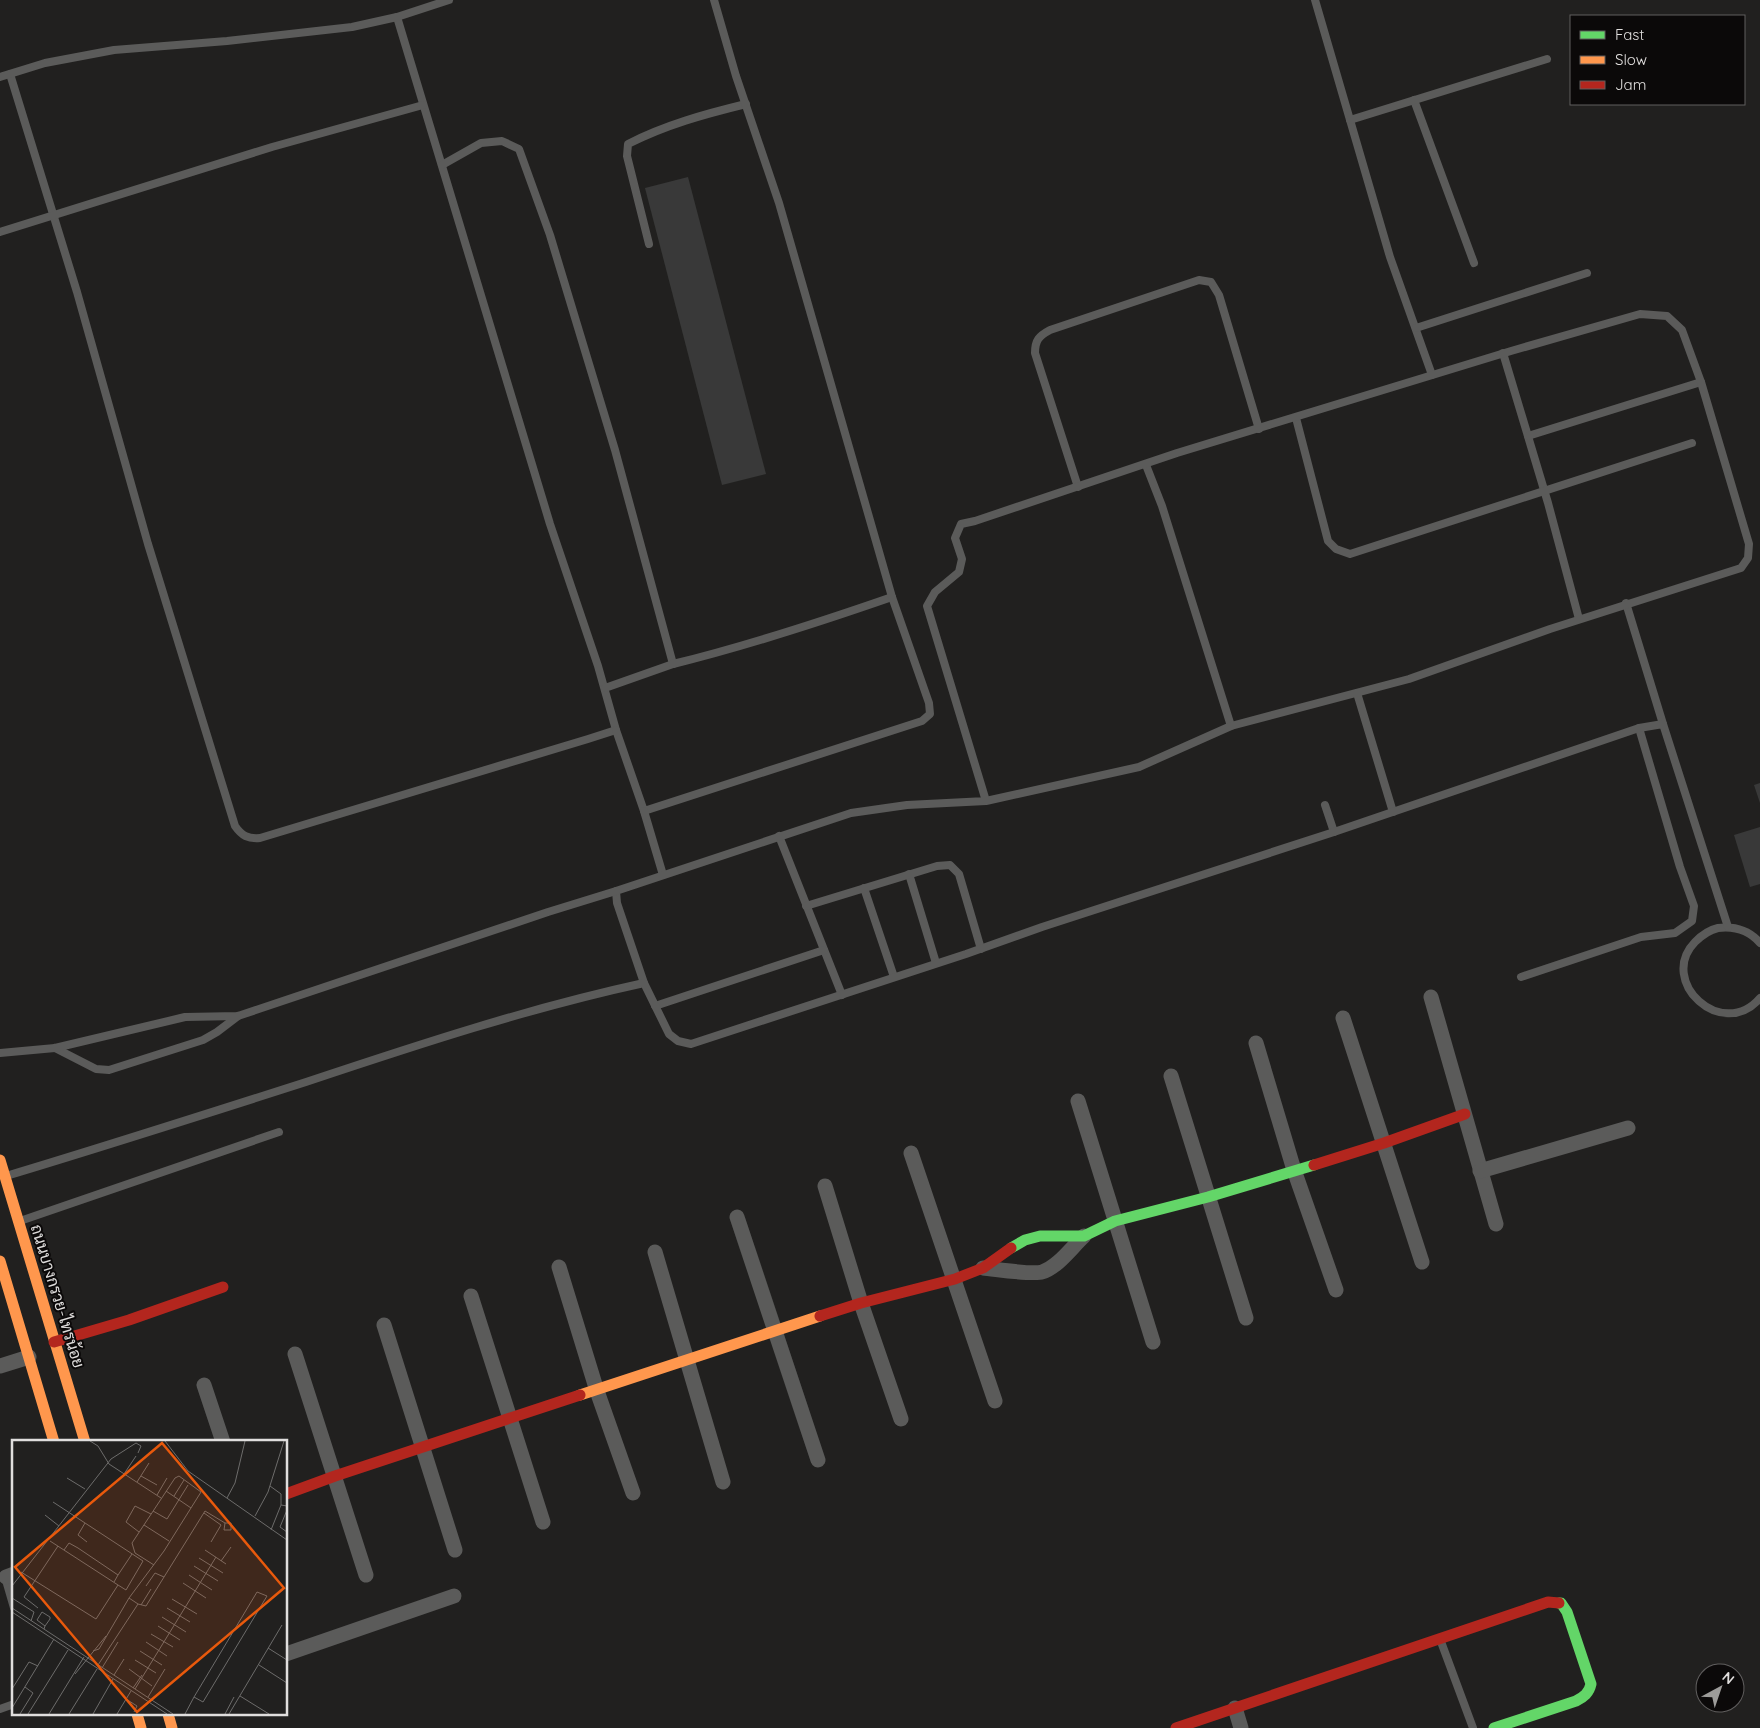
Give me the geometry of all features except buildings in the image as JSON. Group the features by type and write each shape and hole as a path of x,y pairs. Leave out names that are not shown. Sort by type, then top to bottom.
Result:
{"street":[{"path":"1430,997 1496,1224"},
{"path":"1343,1018 1422,1262"},
{"path":"1256,1043 1294,1170 1336,1290"},
{"path":"1171,1076 1246,1318"},
{"path":"1078,1101 1153,1342"},
{"path":"983,1268 1033,1274 1042,1272 1055,1265 1084,1236 1115,1221 1208,1197 1384,1143 1465,1114"},
{"path":"1480,1171 1628,1128"},
{"path":"912,1153 995,1401"},
{"name":"ถนนบางกรวย-ไทรน้อย","path":"0,1160 85,1440"},
{"path":"825,1186 861,1303 901,1419"},
{"path":"737,1217 818,1460"},
{"path":"288,1493 422,1447 861,1303 954,1278 983,1268 1025,1240 1040,1236 1084,1236"},
{"path":"655,1252 724,1482"},
{"path":"0,1261 53,1440"},
{"path":"558,1267 597,1391 633,1493"},
{"path":"54,1342 129,1320 222,1287"},
{"path":"471,1296 543,1522"},
{"path":"384,1325 455,1550"},
{"path":"295,1354 366,1575"},
{"path":"0,1366 29,1357"},
{"path":"204,1385 222,1440"},
{"path":"288,1653 454,1596"},
{"path":"1176,1728 1548,1602 1561,1602 1567,1612 1590,1684 1590,1691 1586,1696 1576,1701 1494,1728"},
{"path":"1235,1708 1241,1728"}],"lane":[{"path":"0,77 45,63 114,50 226,41 352,27 397,17 449,0"},
{"path":"644,812 922,721 930,714 929,703 892,596 779,203 714,0"},
{"path":"1315,0 1390,257 1432,375"},
{"path":"397,17 550,524 605,688 616,730 663,875"},
{"path":"1350,120 1547,59"},
{"path":"10,74 148,544 235,826 241,834 250,838 260,838 616,730"},
{"path":"1414,100 1474,263"},
{"path":"0,232 272,147 423,104"},
{"path":"649,244 627,156 628,144 645,135 702,114 746,104"},
{"path":"442,165 481,143 502,141 519,148 550,235 615,450 673,664"},
{"path":"1416,328 1587,273"},
{"path":"1078,487 1035,353 1035,344 1039,336 1050,330 1199,280 1212,282 1219,295 1259,429"},
{"path":"0,1054 55,1048 185,1017 238,1016 851,813 907,805 986,802 1139,767 1231,726 1410,679 1579,619 1741,568 1748,558 1750,544 1701,382 1682,330 1667,316 1640,314 1503,353 1177,453 975,522 961,524 955,538 962,559 960,572 935,592 928,606 986,802"},
{"path":"1503,353 1545,491 1579,619"},
{"path":"1528,436 1701,382"},
{"path":"1296,418 1328,541 1336,549 1350,554 1692,444"},
{"path":"1146,464 1162,506 1231,726"},
{"path":"605,688 673,664 711,655 810,625 892,596"},
{"path":"1626,604 1728,927"},
{"path":"1357,693 1393,812"},
{"path":"616,891 617,904 644,983 655,1006 669,1034 678,1041 691,1044 1334,832 1639,728 1663,724"},
{"path":"1521,977 1641,937 1675,933 1692,921 1694,906 1680,867 1639,728"},
{"path":"1325,806 1334,832"},
{"path":"779,836 842,995"},
{"path":"806,906 937,866 950,865 959,874 982,948"},
{"path":"909,874 936,963"},
{"path":"864,888 894,977"},
{"path":"1760,943 1755,937 1742,930 1728,927 1714,929 1701,935 1692,945 1686,958 1684,972 1688,986 1695,998 1706,1008 1734,1013 1747,1009 1760,998"},
{"path":"655,1006 824,950"},
{"path":"5,1176 134,1138 438,1039 607,991 644,983"},
{"path":"55,1048 96,1069 109,1070 203,1040 238,1016"},
{"path":"18,1222 279,1132"},
{"path":"7,1576 12,1599"},
{"path":"1440,1639 1474,1728"},
{"path":"0,1709 12,1705"}],"traffic: fast":[{"path":"1011,1248 1025,1240 1040,1236 1084,1236 1115,1221 1208,1197 1314,1165"},
{"path":"1494,1728 1576,1701 1589,1690 1591,1684 1567,1612 1559,1603"}],"traffic: slow":[{"path":"0,1160 84,1440"},
{"path":"0,1261 53,1440"},
{"path":"580,1395 820,1316"},
{"path":"138,1716 141,1728"},
{"path":"169,1716 172,1728"}],"traffic: jam":[{"path":"1314,1165 1384,1143 1465,1114"},
{"path":"820,1316 861,1303 955,1279 983,1268 1011,1248"},
{"path":"54,1342 129,1320 223,1287"},
{"path":"288,1493 580,1395"},
{"path":"1176,1728 1548,1602 1559,1603"}]}
